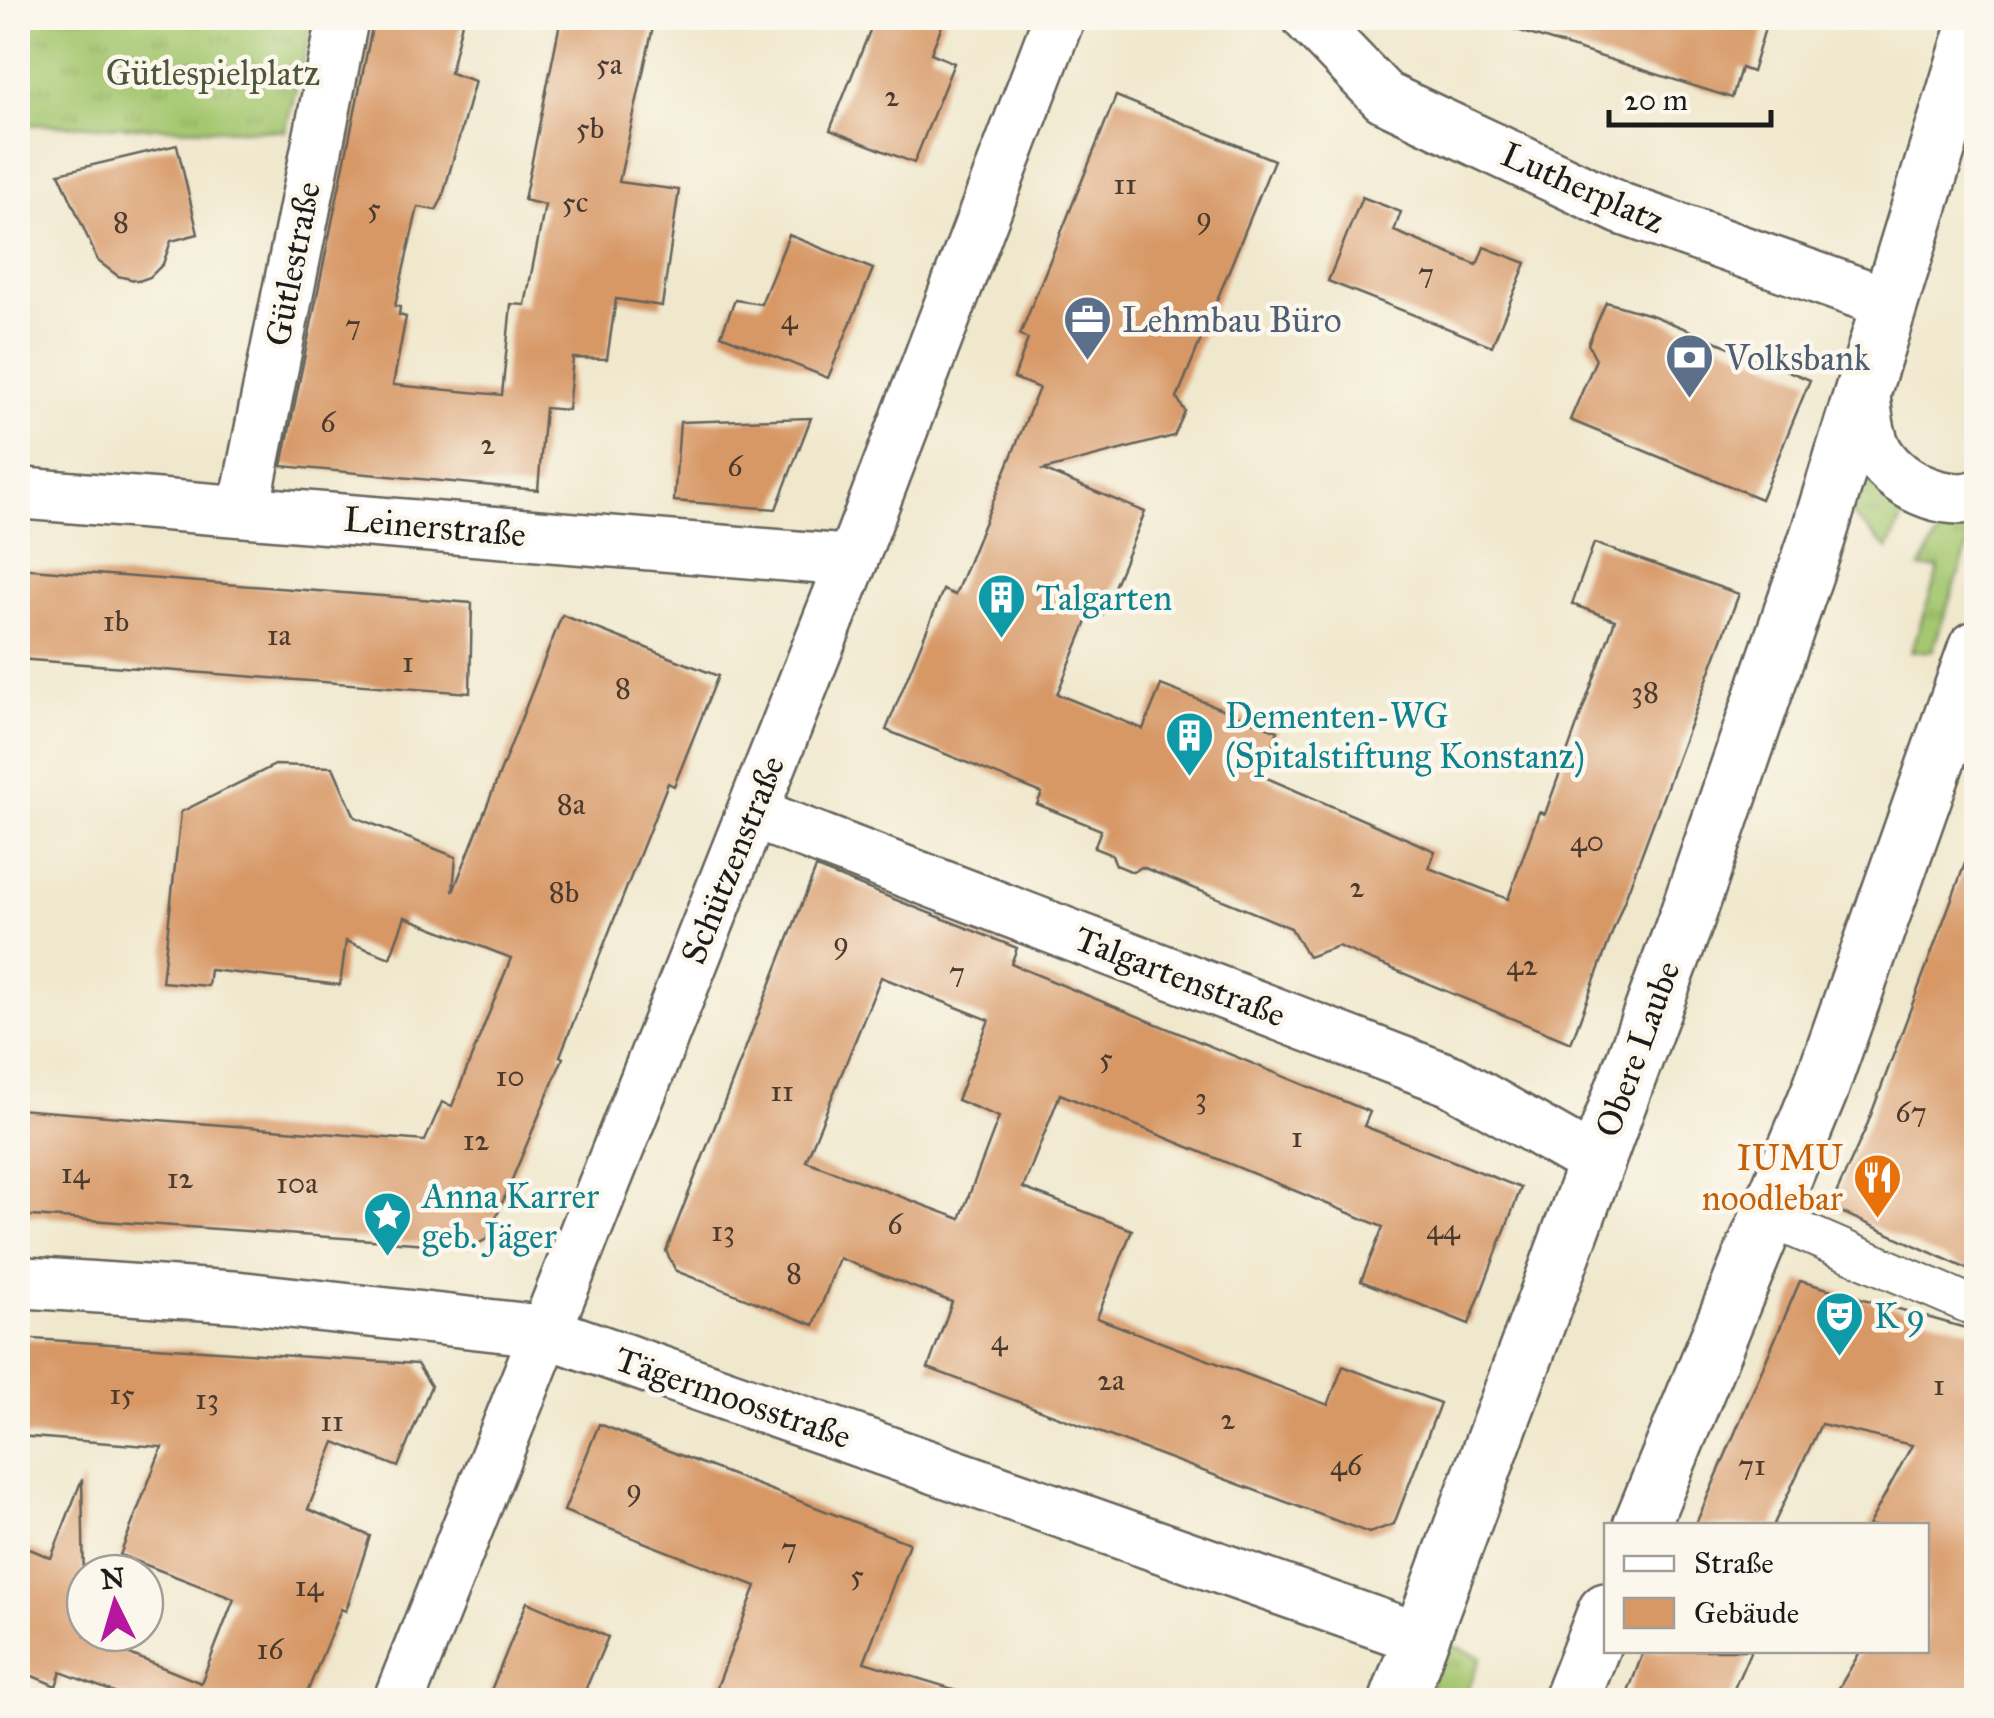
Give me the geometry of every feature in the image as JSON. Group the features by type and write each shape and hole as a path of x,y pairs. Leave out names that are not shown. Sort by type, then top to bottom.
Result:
{"main road":[{"name":"Obere Laube","path":"1398,1700 1687,917 1864,392 1976,24"},
{"path":"1642,1523 1820,1090 1976,650"},
{"path":"1571,1700 1604,1616"}],"street":[{"name":"Gütlestraße","path":"244,511 343,18"},
{"name":"Schützenstraße","path":"399,1700 852,561 1059,18"},
{"name":"Lutherplatz","path":"1308,18 1384,97 1622,210 1892,304"},
{"name":"Obere Laube","path":"1864,392 1872,444 1896,474 1937,498 1976,496"},
{"name":"Leinerstraße","path":"18,493 852,561"},
{"name":"Talgartenstraße","path":"752,813 1452,1081 1596,1163"},
{"path":"1768,1217 1976,1307"},
{"name":"Tägermoosstraße","path":"18,1282 240,1297 544,1331 1422,1638"}],"green space":[{"name":"Gütlespielplatz","path":"18,18 314,18 285,131 18,124"},
{"path":"1864,477 1906,511 1888,549 1851,514"},
{"path":"1976,524 1932,651 1911,652 1939,568 1920,568 1943,526"},
{"path":"1446,1643 1481,1657 1464,1700 1425,1697"}],"building":[{"path":"374,18 463,18 450,73 475,81 442,199 436,210 418,207 395,306 400,307 399,315 406,317 393,385 502,395 511,304 525,305 545,205 524,200 561,18 655,18 619,182 679,190 662,306 616,299 607,359 573,358 568,410 545,408 538,490 282,466"},
{"path":"875,18 945,18 931,53 954,63 914,163 830,130"},
{"path":"1509,18 1768,18 1752,72 1741,68 1732,98 1507,27"},
{"path":"1116,96 1274,160 1177,398 1185,411 1174,436 1043,470 1145,512 1102,616 1091,612 1057,694 1143,729 1161,685 1278,731 1260,775 1435,851 1429,868 1508,899 1539,812 1545,814 1615,620 1572,604 1594,543 1739,594 1571,1043 1338,946 1308,957 1291,928 1142,867 1133,872 1116,865 1112,855 1094,848 1101,830 1037,804 1042,793 886,730 943,590 955,595 1039,388 1014,378 1028,339 1020,335"},
{"path":"177,145 198,234 171,241 163,264 150,277 139,281 118,276 98,261 59,173"},
{"path":"1362,197 1401,212 1394,231 1477,265 1484,247 1526,263 1492,346 1328,281"},
{"path":"789,235 873,269 828,378 721,335 735,300 761,304"},
{"name":"Volksbank","path":"1606,302 1654,316 1810,380 1761,499 1570,420 1596,359 1588,344"},
{"path":"811,418 776,509 674,501 680,422"},
{"path":"18,568 472,603 470,693 18,659"},
{"path":"562,615 718,676 674,786 668,783 560,1056 563,1058 487,1239 471,1247 18,1215 18,1109 425,1141 442,1102 452,1106 511,958 405,917 390,958 346,941 340,985 210,970 208,986 162,982 181,812 275,765 333,767 355,817 456,857 453,892"},
{"path":"1973,842 1976,1273 1830,1207 1866,1128"},
{"path":"816,868 1017,948 1011,964 1370,1112 1364,1126 1521,1188 1469,1324 1361,1281 1383,1227 1060,1094 1023,1188 1132,1230 1097,1318 1328,1405 1343,1366 1440,1403 1394,1524 1369,1533 928,1368 952,1302 839,1258 814,1325 676,1271 666,1251","holes":["881,977 989,1020 957,1100 999,1117 960,1219 806,1161"]},
{"path":"1800,1281 1976,1331 1976,1700 1832,1700 1859,1653 1929,1653 1929,1523 1870,1523 1912,1445 1821,1424 1774,1523 1696,1523"},
{"path":"18,1338 417,1364 431,1386 398,1467 335,1442 308,1509 370,1536 346,1611 341,1609 304,1700 135,1700 61,1672 56,1686 18,1670 18,1544 51,1558 82,1479 83,1553 65,1553 65,1653 127,1653 201,1683 234,1599 165,1572 165,1553 121,1553 162,1447 18,1436"},
{"path":"599,1424 909,1543 864,1662 957,1690 955,1700 712,1700 756,1586 564,1511"},
{"path":"527,1602 608,1637 581,1700 487,1700"},
{"path":"1643,1653 1750,1653 1729,1700 1625,1700"}],"place":[{"name":"Lehmbau Büro","path":"1087,362"},
{"name":"Volksbank","path":"1690,400"},
{"name":"Talgarten","path":"1001,640"},
{"name":"Dementen-WG (Spitalstiftung Konstanz)","path":"1190,778"},
{"name":"IUMU noodlebar","path":"1878,1220"},
{"name":"Anna Karrer geb. Jäger","path":"387,1258"},
{"name":"K 9","path":"1839,1358"}]}
